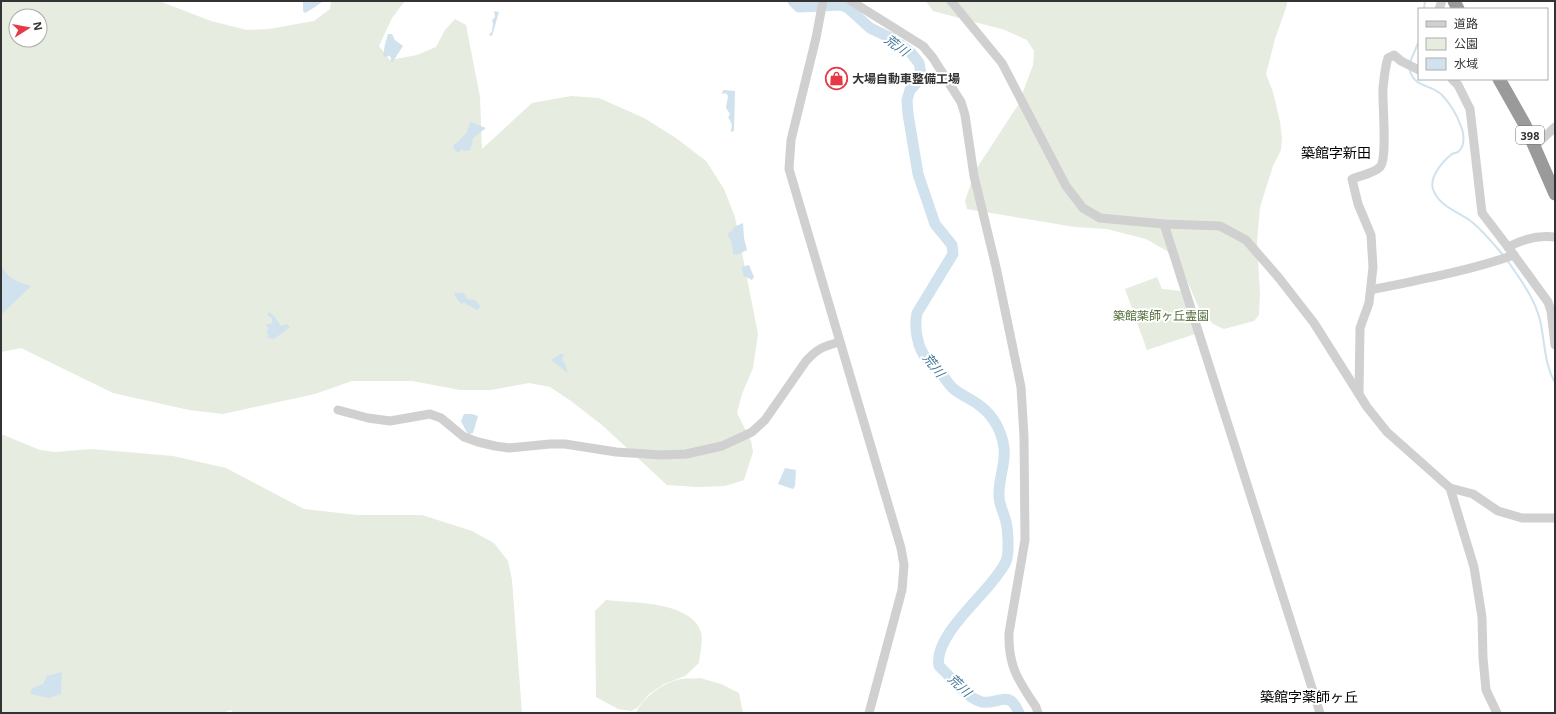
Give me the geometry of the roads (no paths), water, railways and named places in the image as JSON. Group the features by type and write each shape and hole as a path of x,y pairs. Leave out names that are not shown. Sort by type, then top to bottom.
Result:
{"highway":[{"name":"398","path":"1500,80 1525,125 1555,194"}],"street":[{"path":"823,1 816,38 791,140 789,169 897,534 904,565 902,590 869,713"},
{"path":"851,1 923,46 933,58 961,102 965,115 974,176 996,267 1021,387 1024,437 1025,540 1009,633 1008,647 1010,660 1015,672 1038,713"},
{"path":"951,1 1002,63 1066,186 1083,208 1100,218 1164,224 1220,226 1246,240 1279,278 1314,323 1367,408 1387,432 1450,488 1473,494 1498,511 1522,518 1555,518"},
{"path":"1359,394 1360,328 1369,303 1373,267 1371,235 1358,204 1352,179 1362,174 1375,171 1381,165 1384,154 1383,88 1388,58 1394,55 1413,67"},
{"path":"1453,80 1458,85 1470,109 1482,213 1508,247 1508,257 1548,302 1551,311 1555,345"},
{"path":"1535,146 1555,127"},
{"path":"1164,224 1320,713"},
{"path":"1508,247 1522,240 1538,236 1555,237"},
{"path":"1371,290 1437,277 1508,257"},
{"path":"338,410 368,418 390,421 430,414 441,418 464,436 478,442 509,448 565,444 616,452 660,455 686,454 722,446 752,432 765,420 806,361 814,352 823,346 840,342"},
{"path":"1450,488 1474,567 1482,617 1483,658 1486,690 1497,713"}],"water":[{"path":"303,1 323,1 305,13 303,11"},
{"path":"494,11 499,12 492,36 489,35 492,31 492,20 495,17"},
{"path":"388,34 392,34 395,40 403,46 392,63 390,56 383,57"},
{"path":"723,90 735,91 734,131 730,132 732,125 728,118 730,114 726,108 728,96 726,93 722,94"},
{"path":"470,122 486,128 473,138 470,148 471,150 464,151 462,149 458,153 453,148 454,144 456,144 467,132"},
{"path":"743,223 744,238 747,250 737,255 733,254 732,243 727,234 732,231 734,227"},
{"path":"1,264 6,273 13,279 31,286 1,315"},
{"path":"749,265 754,277 752,280 744,276 741,267"},
{"path":"454,293 463,293 467,299 475,300 481,307 477,310 465,302 461,304"},
{"path":"269,312 275,317 281,326 287,324 290,327 274,339 268,338 268,334 266,332 269,329 266,325 272,323 272,318 267,315"},
{"path":"560,354 564,354 562,360 568,373 551,360"},
{"path":"464,414 478,416 473,433 468,435 461,421"},
{"path":"785,468 796,470 795,486 793,489 778,484"},
{"path":"62,672 61,694 49,698 30,694 32,688 43,684 47,676"}],"waterway":[{"name":"荒川","path":"793,1 799,7 841,5 848,8 870,28 893,39 911,53 919,63 921,73 918,81 910,90 907,100 918,174 935,224 952,245 953,254 917,313 917,337 921,349 928,360 938,369 950,386 984,409 993,419 999,430 1004,448 999,499 1006,522 1008,540 1008,554 1005,565 951,630 939,655 939,666 971,697 982,702 1007,699 1015,705 1019,713"},
{"path":"1424,8 1425,1"},
{"path":"1410,62 1418,43"},
{"path":"1409,68 1411,75 1418,83 1437,91 1445,98 1459,120 1464,139 1461,149 1448,157 1435,174 1432,184 1436,195 1444,204 1472,222 1503,255"},
{"path":"1507,260 1526,288 1534,304 1542,328 1549,368 1555,383"}],"place":[{"name":"大場自動車整備工場","path":"836,78"}],"district":[{"name":"築館字新田","path":"1336,152"},
{"name":"築館字薬師ヶ丘","path":"1309,696"}],"park label":[{"name":"築館薬師ヶ丘霊園","path":"1161,315"}]}
